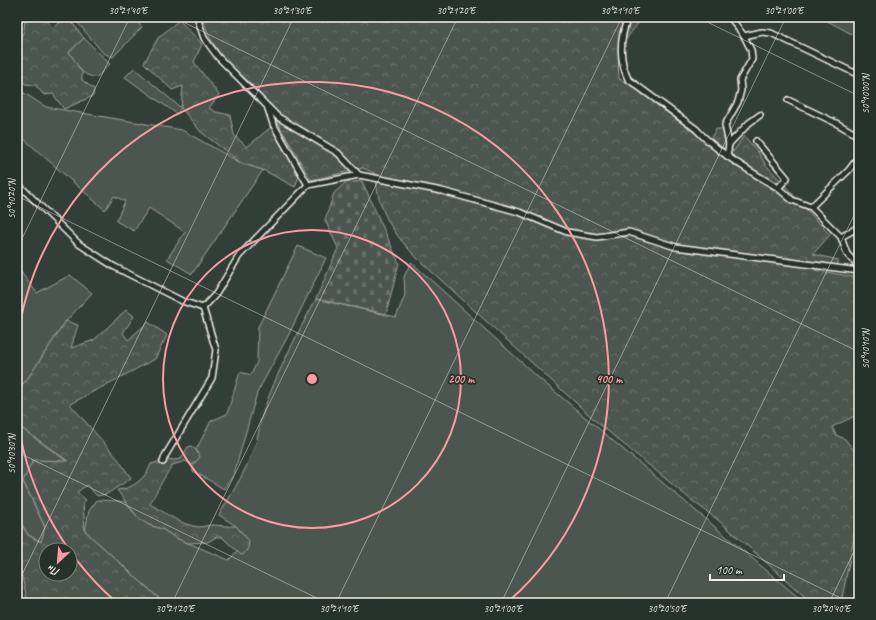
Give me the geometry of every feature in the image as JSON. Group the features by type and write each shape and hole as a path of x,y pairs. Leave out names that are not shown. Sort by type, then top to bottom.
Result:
{"street":[{"path":"197,17 204,38 218,57 278,117 338,153 359,175"},
{"path":"728,156 730,144 725,125 738,102 741,90 740,80 752,59 751,50 744,36 730,17"},
{"path":"627,20 622,33 621,49 624,70 628,79 696,129 705,139 742,167 778,188 792,200 811,207 841,238 847,254 859,267"},
{"path":"744,36 762,32 772,34 859,75"},
{"path":"788,100 859,136"},
{"path":"267,106 272,124 287,146 308,185"},
{"path":"730,144 748,122 760,115"},
{"path":"756,141 787,178 778,188"},
{"path":"811,207 859,157"},
{"path":"203,308 216,294 239,256 308,185 359,175 442,191 519,212 567,232 597,237 629,232 676,247 859,271"},
{"path":"17,183 79,244 113,266 182,302 203,308"},
{"path":"841,238 859,227"},
{"path":"163,462 165,456 212,378 216,350 203,308"}],"green space":[{"path":"25,17 45,17 52,28 68,17 84,38 69,52 82,72 82,80 94,89 93,96 64,109 53,94 44,95 35,85 25,84 17,74 17,43 19,42 24,30"},
{"path":"73,17 115,17 117,19 119,17 133,17 142,27 113,57 103,53"},
{"path":"202,17 643,17 623,45 619,59 619,79 628,83 708,143 716,129 724,129 733,152 744,136 758,152 766,165 830,235 813,254 838,260 838,265 817,262 815,270 859,278 859,414 832,427 836,435 845,439 859,457 859,512 841,603 812,603 718,520 690,499 598,423 419,260 402,242 388,222 379,199 376,174 363,168 311,180 268,106 251,84 222,57 210,38"},
{"path":"820,17 859,17 859,38"},
{"path":"179,20 202,44 194,62 219,95 209,108 216,112 230,115 234,135 247,147 271,127 299,176 295,187 263,170 241,163 201,132 181,108 183,86 172,90 144,63 158,38"},
{"path":"84,38 110,64 97,77 87,75 83,72 69,52"},
{"path":"134,68 181,108 177,114 125,77"},
{"path":"17,92 24,93 46,107 182,130 241,163 263,170 192,274 167,259 185,232 149,208 134,231 116,221 125,201 114,196 105,210 17,133"},
{"path":"362,181 399,263 386,314 316,299 338,248 325,220 334,193 345,183"},
{"path":"298,246 326,258 288,336 257,393 234,474 224,489 193,471 193,465 199,457 196,450 211,421 227,414 240,372 251,375 257,362 258,327"},
{"path":"411,262 540,379 805,603 164,603 85,531 89,511 97,500 119,501 129,503 132,511 149,525 162,529 176,538 229,560 237,551 241,555 249,541 236,526 219,515 241,478 250,459 257,439 262,415 280,370 316,299 396,317 405,295 404,277"},
{"path":"17,267 37,293 70,275 92,293 66,321 26,381 17,389"},
{"path":"126,310 134,316 123,333 128,340 148,322 167,335 155,359 70,404 118,459 131,478 107,494 97,496 87,485 77,492 86,500 83,503 85,531 164,603 28,603 20,568 17,566 17,516 28,535 41,542 45,527 23,481 33,460 68,461 17,425 17,389 26,381 66,321 78,325 71,348 94,340"},
{"path":"17,425 68,462 23,481 45,527 42,542 28,535 17,516"},
{"path":"191,446 196,450 200,457 193,465 185,461 173,465 150,504 173,518 192,526 236,526 249,541 248,548 244,554 241,555 222,537 216,537 208,542 188,543 176,538 162,529 149,525 139,519 117,490 123,489 138,482 146,474 151,464 168,459 181,459 188,447"}]}
